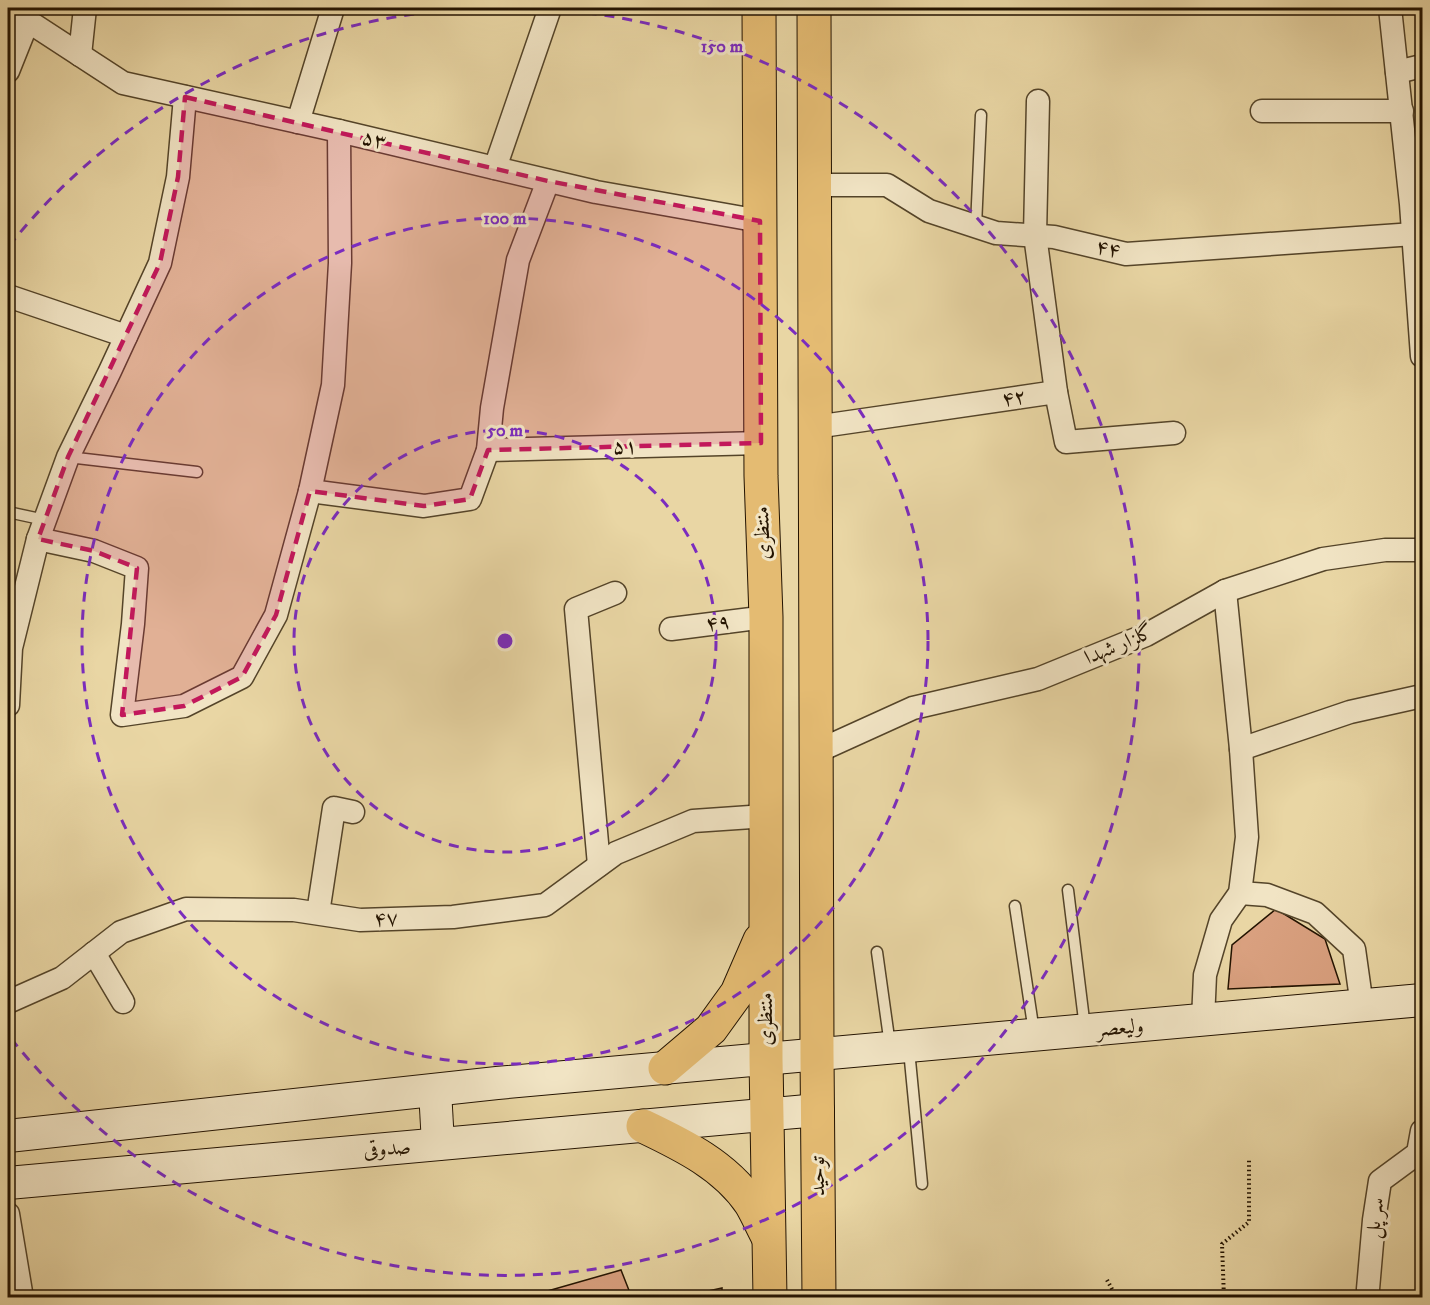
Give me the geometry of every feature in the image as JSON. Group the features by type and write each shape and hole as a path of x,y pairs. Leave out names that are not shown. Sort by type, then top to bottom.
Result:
{"main road":[{"name":"منتظری","path":"759,8 761,443 766,617 766,1059"},
{"path":"814,8 817,1054"},
{"path":"665,1068 711,1029 737,993 766,924"},
{"name":"ولیعصر","path":"766,1059 1422,1000"},
{"name":"توحید","path":"817,1054 819,1298"},
{"path":"8,1136 435,1090 766,1059 770,1298"},
{"path":"435,1090 438,1144"},
{"name":"صدوقی","path":"8,1183 818,1110"},
{"path":"643,1125 686,1146 726,1175 750,1203 769,1239"}],"street":[{"name":"۵۳","path":"8,8 123,83 596,192 760,221"},
{"path":"80,55 85,8"},
{"path":"298,122 333,8"},
{"path":"495,168 550,8"},
{"path":"1390,8 1402,111 1422,356"},
{"path":"8,71 28,21"},
{"path":"1397,72 1422,66"},
{"path":"8,705 11,648 41,530 68,457 160,263 178,177 185,97"},
{"path":"1038,101 1035,235 1056,392"},
{"path":"1262,111 1402,111"},
{"path":"41,530 137,568 122,716 184,706 242,677 276,615 309,491 333,385 340,263 339,131"},
{"path":"309,491 424,506 470,499 488,450 492,408 518,260 548,181"},
{"name":"۴۴","path":"814,185 887,184 929,211 996,233 1054,237 1126,254 1413,234"},
{"path":"8,296 126,336"},
{"name":"۴۲","path":"815,427 1056,392 1066,442 1174,433"},
{"name":"۵۱","path":"488,450 761,443"},
{"name":"گلزار شهدا","path":"816,752 913,708 1038,679 1146,635 1226,591 1323,559 1384,550 1422,550"},
{"path":"1203,1020 1205,975 1221,920 1240,893 1247,837 1226,591"},
{"path":"599,865 576,609 615,593"},
{"name":"۴۹","path":"671,629 766,617"},
{"path":"1241,749 1350,712 1422,696"},
{"path":"318,913 334,808 353,812"},
{"name":"۴۷","path":"8,1002 62,978 121,932 186,909 294,910 360,920 441,917 545,905 616,853 693,821 766,816"},
{"path":"1240,893 1267,895 1316,913 1354,949 1362,1006"},
{"path":"94,953 123,1002"},
{"name":"سر پل","path":"1368,1288 1380,1180 1418,1152 1422,1131"},
{"path":"8,1214 22,1298"}],"lane":[{"path":"976,226 981,114"},
{"path":"68,457 197,472"},
{"path":"8,512 41,530"},
{"path":"1068,890 1085,1031"},
{"path":"1015,906 1035,1035"},
{"path":"877,952 900,1047 922,1184"}],"path":[{"path":"1224,1298 1222,1244 1249,1222 1250,1160"},
{"path":"1107,1280 1117,1298"}],"highlighted area":[{"path":"185,97 548,181 760,221 761,443 488,450 470,499 424,506 310,491 276,615 242,677 184,706 122,715 137,568 94,551 38,539 68,457 160,263 178,177"}],"building":[{"path":"1276,909 1325,939 1340,984 1228,989 1232,945"},
{"path":"621,1270 632,1298 523,1298"},
{"path":"722,1288 722,1298 677,1298"}]}
